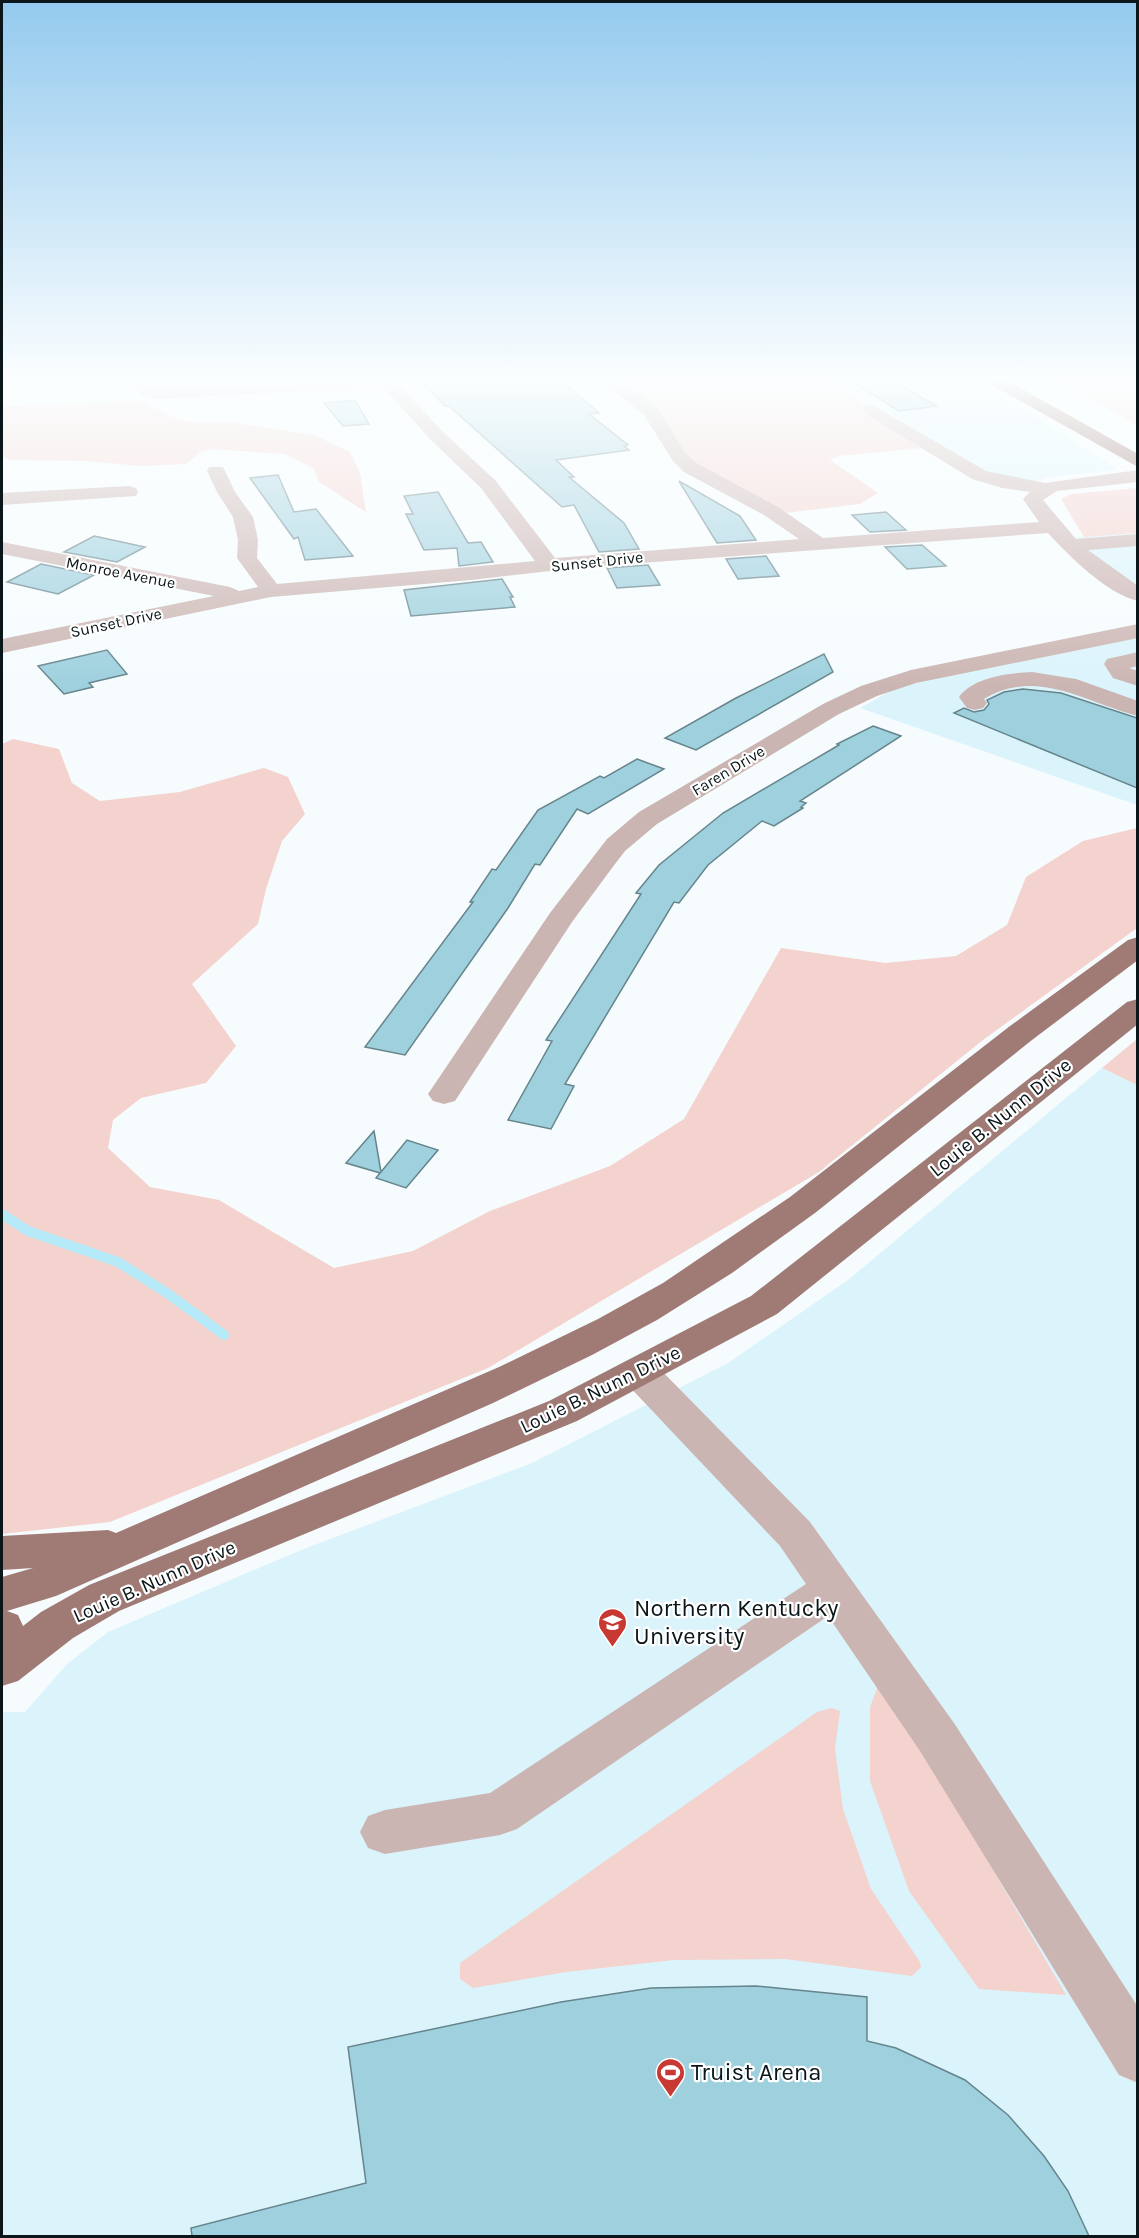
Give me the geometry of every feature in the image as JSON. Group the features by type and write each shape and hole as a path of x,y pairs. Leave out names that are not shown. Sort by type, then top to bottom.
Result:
{"main road":[{"name":"Louie B. Nunn Drive","path":"2,1595 41,1584 493,1387 613,1328 675,1292 812,1200 1006,1044 1137,946"},
{"name":"Louie B. Nunn Drive","path":"2,1667 57,1625 104,1598 563,1411 764,1305 1137,1008"},
{"path":"2,1553 127,1546"},
{"path":"2,1628 4,1644 2,1661"}],"street":[{"path":"220,480 243,517 248,540 247,558 271,591"},
{"path":"484,480 550,566"},
{"path":"712,480 771,511 817,543"},
{"path":"997,480 1045,489 1106,480"},
{"path":"1045,489 1033,499 1054,527 1104,573 1133,589"},
{"path":"2,499 129,492"},
{"name":"Sunset Drive","path":"2,646 271,591 586,561 1054,527"},
{"path":"1072,544 1137,540"},
{"name":"Monroe Avenue","path":"2,548 241,596"},
{"name":"Faren Drive","path":"444,1094 519,984 560,918 616,845 648,818 831,709 869,691 911,677 1137,631"},
{"path":"1137,659 1115,664 1121,673 1137,679"},
{"path":"975,703 971,697 977,692 1003,682 1029,677 1054,679 1137,709"},
{"path":"639,1372 795,1534 937,1737 1137,2056"},
{"path":"385,1832 500,1813 833,1589"}],"shaded area":[{"path":"361,480 366,512 319,482"},
{"path":"725,480 860,480 878,493 860,504 785,513"},
{"path":"996,480 1038,480 1012,488"},
{"path":"1137,488 1137,533 1084,537 1061,499 1071,494"},
{"path":"1137,533 1137,587 1099,560 1075,537"},
{"path":"1137,637 1137,805 860,708 896,688 972,670"},
{"path":"13,739 59,749 72,783 100,801 180,792 264,768 288,777 305,814 282,841 266,889 258,924 192,984 236,1046 206,1083 141,1098 113,1120 108,1148 150,1187 219,1200 334,1268 413,1251 490,1211 610,1166 684,1119 781,948 885,963 956,956 1007,925 1026,877 1083,841 1137,828 1137,928 983,1040 819,1172 488,1368 110,1522 2,1534 2,744"},
{"path":"1137,1039 1137,1085 1102,1068"},
{"name":"Northern Kentucky University","path":"1102,1068 1137,1085 1137,2236 2,2236 2,1712 25,1712 67,1664 108,1632 301,1550 532,1463 728,1363 848,1280"},
{"path":"881,1678 1066,1995 979,1989 909,1891 870,1781 870,1707"},
{"path":"832,1708 840,1711 835,1749 843,1809 871,1889 920,1962 921,1967 912,1976 785,1959 674,1960 566,1972 473,1988 460,1979 460,1963 817,1712"}],"building":[{"path":"252,480 280,480 294,512 316,509 353,556 305,560 298,537 294,539"},
{"path":"532,480 573,480 624,523 639,549 599,552 574,505 562,507"},
{"path":"679,481 740,516 756,540 717,543"},
{"path":"438,492 468,543 481,542 493,562 459,566 457,548 424,550 406,514 413,514 404,496"},
{"path":"886,512 906,530 870,532 852,515"},
{"path":"94,536 145,547 117,562 64,552"},
{"path":"922,545 946,566 907,569 885,547"},
{"path":"766,556 779,576 738,579 726,559"},
{"path":"41,564 94,575 58,594 7,582"},
{"path":"648,565 660,585 617,588 607,568"},
{"path":"502,579 513,597 510,597 515,607 411,616 404,590"},
{"path":"107,650 127,674 89,683 93,687 64,694 38,666"},
{"path":"824,654 833,672 696,750 665,738 736,698"},
{"path":"1023,689 1061,693 1137,718 1137,788 954,713 964,708 974,712 984,710 989,704 987,700 1004,692"},
{"path":"873,726 901,736 800,801 806,803 801,807 803,808 774,826 762,821 708,865 679,903 674,902 565,1084 574,1086 551,1129 508,1120 552,1041 546,1040 641,894 636,893 659,865 723,813 839,745 837,744"},
{"path":"637,759 664,769 588,814 577,809 540,865 535,864 508,908 405,1055 365,1047 473,902 470,902 492,869 496,870 538,810 600,776 604,778"},
{"path":"374,1131 381,1172 407,1140 438,1150 406,1188 376,1178 380,1173 346,1163"},
{"name":"Truist Arena","path":"756,1986 867,1997 867,2041 896,2048 965,2080 1008,2115 1044,2156 1068,2191 1089,2236 192,2236 191,2228 366,2183 348,2047 561,2002 651,1988"}],"waterway":[{"path":"2,1214 28,1231 118,1262 167,1293 224,1335"}],"place":[{"name":"Northern Kentucky University","path":"613,1648"},
{"name":"Truist Arena","path":"670,2098"}]}
